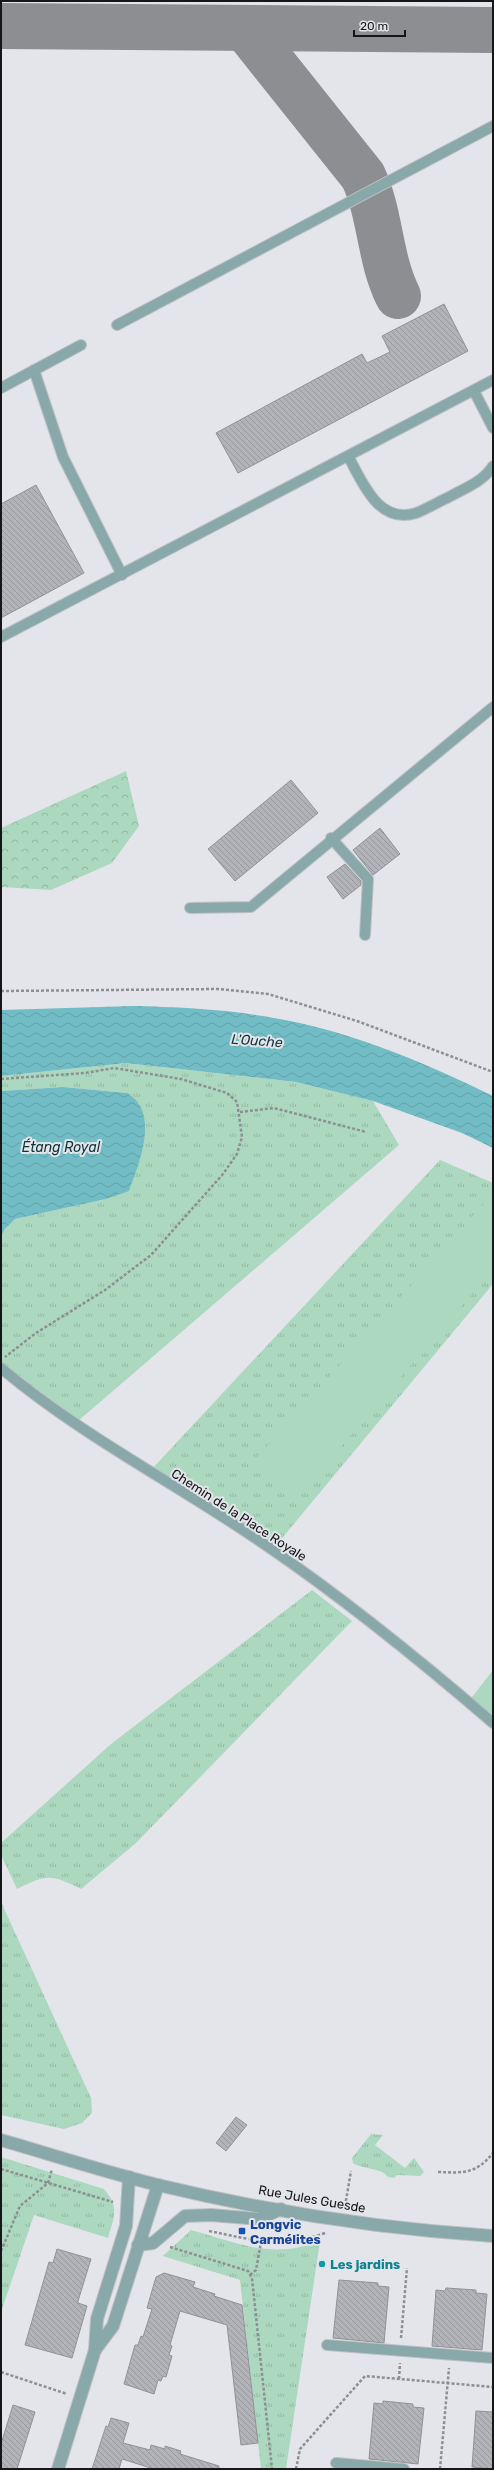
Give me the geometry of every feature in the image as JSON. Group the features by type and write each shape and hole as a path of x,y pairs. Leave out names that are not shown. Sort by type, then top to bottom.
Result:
{"street":[{"name":"Rue Jules Guesde","path":"1,2140 158,2185 349,2221 493,2236"},
{"path":"58,2469 95,2350 97,2319 126,2226 130,2177"},
{"path":"95,2350 112,2326 158,2185"},
{"path":"138,2245 153,2242 185,2216 211,2215 259,2219 281,2209"}],"lane":[{"path":"117,325 493,126"},
{"path":"1,388 81,345"},
{"path":"34,370 63,457 122,574"},
{"path":"1,637 493,380"},
{"path":"474,391 493,428"},
{"path":"348,456 374,501 384,509 406,515 422,510 481,480 493,466"},
{"path":"190,908 251,907 331,838 493,707"},
{"path":"331,838 368,879 365,935"},
{"name":"Chemin de la Place Royale","path":"1,1368 23,1386 128,1458 267,1546 359,1614 493,1723"},
{"path":"327,2345 493,2358"},
{"path":"336,2463 404,2469"}],"path":[{"path":"1,991 219,989 268,994 357,1021 493,1072"},
{"path":"1,1079 85,1073 114,1068 142,1071 181,1079 227,1093 237,1102 240,1112 242,1136 237,1154 223,1174 151,1255 105,1290 36,1333 8,1354 1,1362"},
{"path":"240,1112 274,1108 366,1132"},
{"path":"438,2172 459,2173 481,2167 493,2153"},
{"path":"1,2169 48,2183 20,2206 1,2251"},
{"path":"250,2275 256,2270 261,2242"},
{"path":"167,2246 248,2271 250,2275 272,2469"},
{"path":"399,2379 407,2268"},
{"path":"440,2469 450,2355"},
{"path":"1,2372 79,2398"},
{"path":"296,2469 300,2449 365,2376 493,2387"}],"green space":[{"path":"126,771 139,826 112,863 51,890 1,887 1,828"},
{"path":"126,1063 296,1082 373,1101 399,1145 78,1421 1,1364 1,1236 5,1229 15,1219 106,1199 127,1093 63,1087 1,1091 1,1076"},
{"path":"440,1160 493,1183 493,1284 273,1549 151,1470"},
{"path":"490,1197 493,1200 493,1269 297,1498 254,1461"},
{"path":"312,1590 352,1621 136,1843 81,1889 55,1878 43,1878 17,1889 1,1855 1,1843 111,1744"},
{"path":"493,1670 493,1723 469,1701"},
{"path":"1,1902 91,2098 92,2113 82,2123 64,2129 1,2115"},
{"path":"371,2134 383,2135 375,2145 405,2168 414,2158 424,2172 420,2176 397,2175 394,2178 388,2177 376,2170 362,2167 353,2163 352,2158"},
{"path":"1,2157 104,2189 114,2207 114,2218 108,2238 34,2215 1,2312"},
{"path":"191,2230 255,2248 286,2249 303,2247 320,2241 286,2469 261,2469 240,2280 163,2256"}],"water":[{"name":"L'Ouche","path":"133,1006 209,1010 285,1020 339,1033 392,1051 493,1096 493,1148 462,1133 373,1101 296,1082 126,1063 1,1076 1,1010"},
{"name":"Étang Royal","path":"63,1087 127,1093 137,1101 143,1112 145,1125 144,1138 142,1152 129,1191 106,1199 15,1219 5,1229 1,1236 1,1091"}],"building":[{"path":"444,304 468,351 238,473 216,433 362,354 367,363 390,352 382,336"},
{"path":"36,485 84,573 1,618 1,504"},
{"path":"291,780 318,813 235,881 208,849"},
{"path":"380,828 400,854 373,875 353,850"},
{"path":"345,864 361,881 361,885 343,899 327,877"},
{"path":"236,2117 247,2125 226,2151 216,2143"},
{"path":"57,2249 91,2259 78,2301 78,2303 87,2306 72,2358 25,2345 49,2262 53,2263"},
{"path":"164,2273 195,2282 193,2287 215,2294 214,2296 242,2305 258,2443 241,2445 227,2325 180,2311 170,2345 172,2346 169,2355 172,2356 166,2377 163,2376 161,2381 158,2380 154,2394 124,2384 135,2345 138,2345 141,2336 143,2337 152,2309 147,2308 156,2277"},
{"path":"339,2280 378,2283 378,2286 389,2287 384,2343 333,2338"},
{"path":"446,2288 476,2290 476,2293 487,2294 482,2350 432,2346 436,2290 445,2291"},
{"path":"383,2401 413,2404 413,2407 424,2408 418,2464 369,2459 374,2403 383,2404"},
{"path":"13,2405 35,2412 17,2469 1,2469 1,2444"},
{"path":"476,2411 493,2412 493,2469 472,2467"},
{"path":"111,2418 129,2423 123,2443 150,2450 151,2445 165,2449 165,2446 181,2451 180,2454 219,2466 219,2469 154,2469 122,2459 119,2469 92,2469 106,2426 108,2427"}],"taxiway":[{"path":"1,26 493,30"},
{"path":"245,28 363,176 373,205 387,267 398,296"}],"place":[{"name":"Longvic Carmélites","path":"242,2231"},
{"name":"Les jardins","path":"322,2264"}]}
